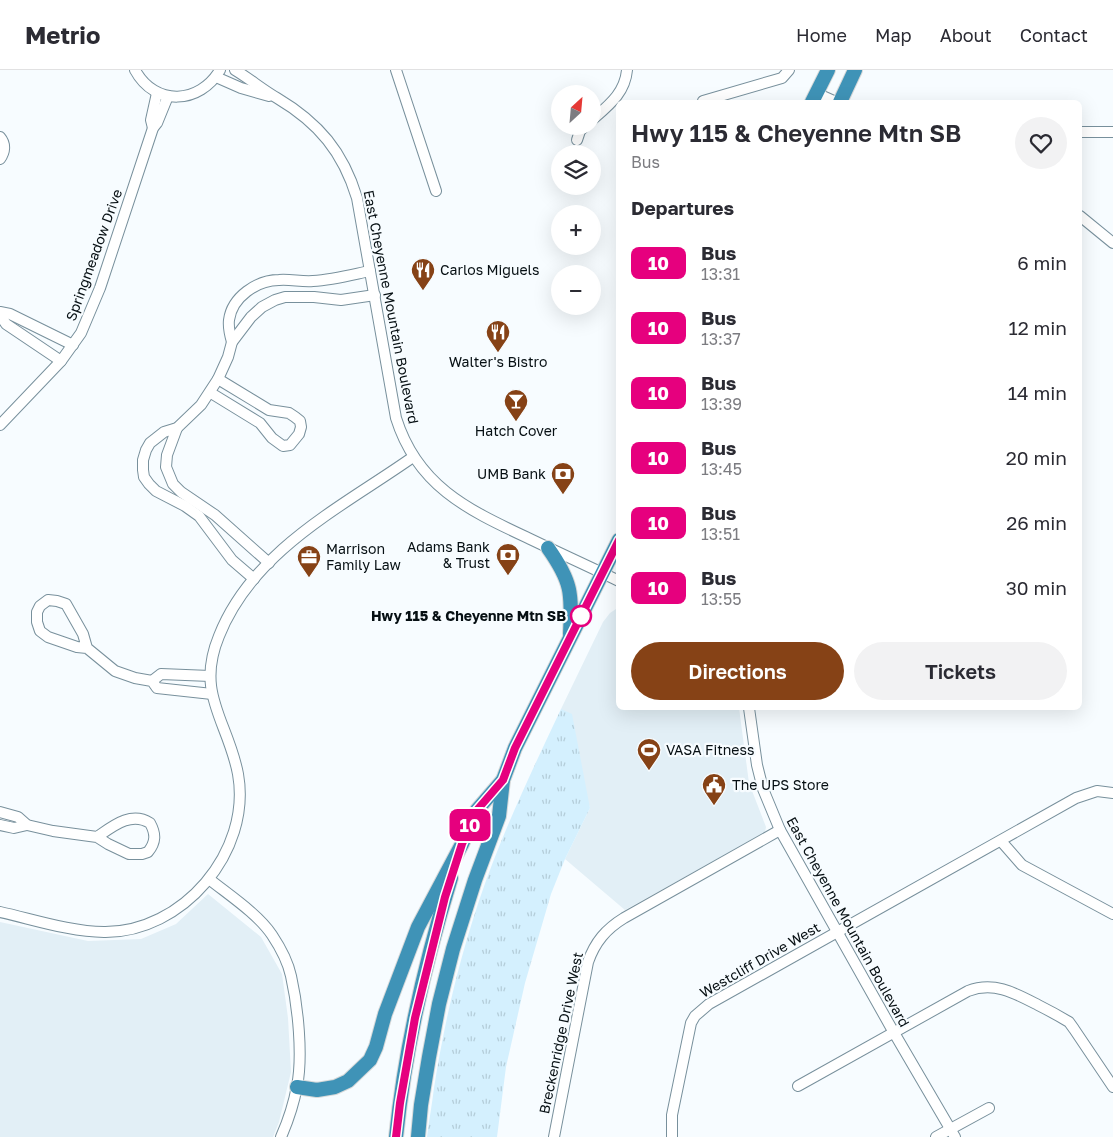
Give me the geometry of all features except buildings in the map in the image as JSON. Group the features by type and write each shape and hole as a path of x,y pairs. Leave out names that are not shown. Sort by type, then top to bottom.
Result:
{"highway":[{"path":"841,100 855,70"},
{"path":"814,98 826,72"},
{"path":"418,1137 428,1057 439,1004 461,923 475,880 500,816 503,780 515,748 616,546"},
{"path":"548,548 562,567 570,590 569,640"},
{"path":"297,1087 317,1090 334,1087 348,1081 370,1060 376,1047 385,1014 418,927 462,844 477,810 503,780"},
{"path":"396,1137 406,1062 418,1000 435,934 462,844"}],"street":[{"path":"135,70 144,82 157,93 177,97 193,94 204,89 218,73"},
{"name":"East Cheyenne Mountain Boulevard","path":"236,70 277,98"},
{"path":"396,70 436,191"},
{"path":"601,111 619,94 625,83 627,70"},
{"path":"706,100 782,78 790,70"},
{"name":"East Cheyenne Mountain Boulevard","path":"218,73 242,88 286,102 315,126 336,151 345,166 357,198 396,418 413,457 428,476 458,502 478,514 616,580"},
{"name":"Springmeadow Drive","path":"0,425 61,362 73,346 87,320 100,288 152,128 151,120 157,93"},
{"name":"Springmeadow Drive","path":"152,128 157,123 168,96"},
{"path":"1082,132 1113,132"},
{"path":"577,140 579,135"},
{"path":"0,137 5,144 0,159"},
{"path":"1082,218 1113,243"},
{"path":"232,342 229,319 232,308 244,294 260,284 279,280 300,282 328,280 370,272"},
{"path":"300,282 301,297"},
{"path":"269,564 215,515 156,491 144,477 143,460 150,443 164,432 177,428 194,413 211,393 228,357 232,342 251,317 262,307 285,297 341,300 375,295"},
{"path":"0,314 10,314 73,346"},
{"path":"0,314 6,324 61,362"},
{"path":"211,393 260,423 272,438 283,446 290,445 299,434 301,428 300,421 289,412 269,410 218,379"},
{"path":"177,428 167,455 166,467 173,484 232,560 254,579"},
{"path":"0,912 88,931 122,931 153,923 164,917 177,908 209,879 227,851 234,834 238,813 238,775 232,751 215,709 210,676 219,635 227,618 254,579 288,544 325,515 413,457"},
{"path":"87,648 83,634 66,604 48,600 40,606 37,612 37,622 40,630 48,637 87,648 115,671 152,681 158,688 212,694"},
{"path":"152,681 161,674 210,676"},
{"name":"East Cheyenne Mountain Boulevard","path":"749,710 757,765 763,789 780,830 952,1133"},
{"name":"Westcliff Drive West","path":"672,1137 672,1115 689,1032 695,1016 709,1004 1086,793 1097,791 1113,793"},
{"path":"0,812 18,818 27,825"},
{"path":"0,825 14,828 27,825 70,834 97,837 108,844 136,855 148,852 155,835 150,823 133,818 125,820 97,837"},
{"name":"Breckenridge Drive West","path":"554,1137 588,962 591,952 602,934 624,918 780,830"},
{"path":"1000,841 1022,865 1113,914"},
{"path":"209,879 256,917 272,934 282,952 291,975 298,1019 299,1068 297,1087 287,1124 281,1137"},
{"path":"798,1086 893,1031 968,991 976,987 987,987 1004,989 1068,1022 1113,1087"},
{"path":"936,1137 952,1133 989,1108"}],"shaded area":[{"path":"616,609 616,710 739,710 749,783 766,827 765,832 761,835 625,910 565,859 590,808 561,709 603,622"},
{"path":"208,894 261,937 282,974 288,1018 291,1072 279,1122 273,1137 0,1137 0,922 88,941 141,939 176,924"}],"green space":[{"path":"561,709 572,714 590,808 565,859 551,894 525,983 506,1067 497,1137 427,1137 444,1030 465,945 493,862"}],"bus line":[{"name":"10","path":"396,1137 407,1053 418,1000 436,928 462,844 477,810 503,780 515,748 616,546"}],"place":[{"name":"Carlos Miguels","path":"423,291"},
{"name":"Walter's Bistro","path":"498,353"},
{"name":"Hatch Cover","path":"516,422"},
{"name":"UMB Bank","path":"563,495"},
{"name":"Adams Bank & Trust","path":"508,576"},
{"name":"Marrison Family Law","path":"309,578"},
{"name":"Hwy 115 & Cheyenne Mtn SB","path":"581,616"},
{"name":"VASA Fitness","path":"649,771"},
{"name":"The UPS Store","path":"714,806"}]}
